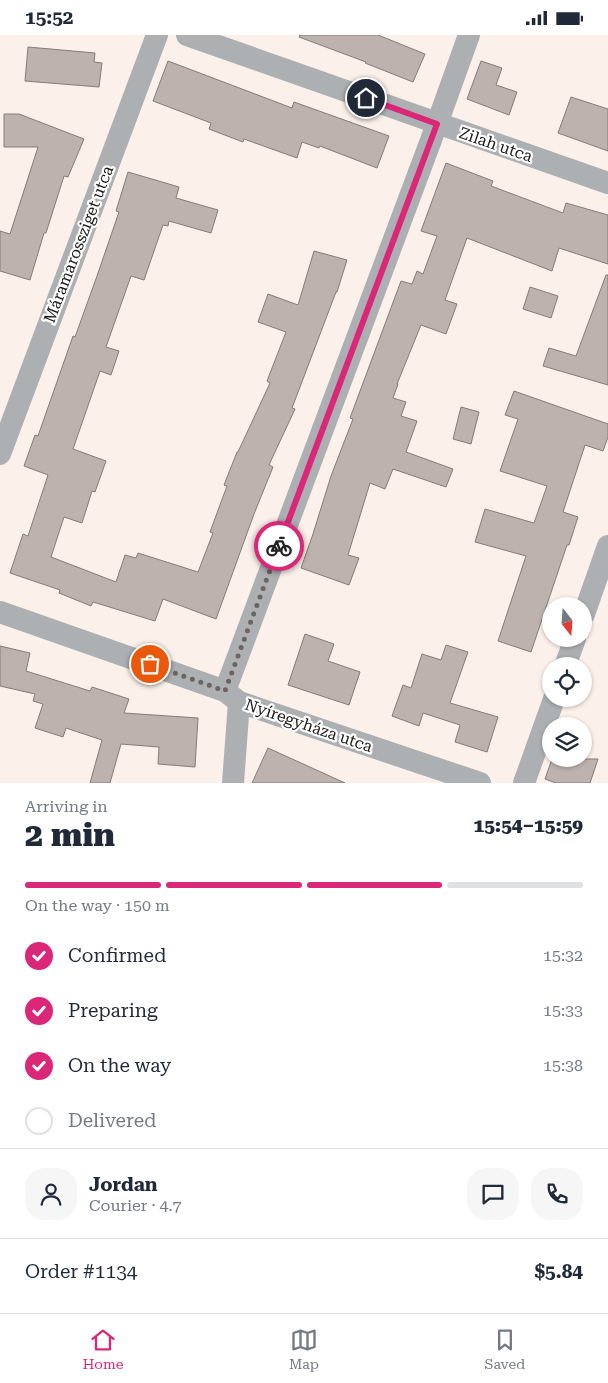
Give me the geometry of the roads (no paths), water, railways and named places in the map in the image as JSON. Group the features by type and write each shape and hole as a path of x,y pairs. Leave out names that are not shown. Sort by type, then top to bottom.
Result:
{"street":[{"name":"Máramarossziget utca","path":"0,454 157,35"},
{"name":"Zilah utca","path":"187,35 608,183"},
{"path":"233,783 232,696 469,35"},
{"path":"590,597 608,546"},
{"name":"Nyíregyháza utca","path":"0,612 480,783"},
{"path":"524,783 551,707"}]}
